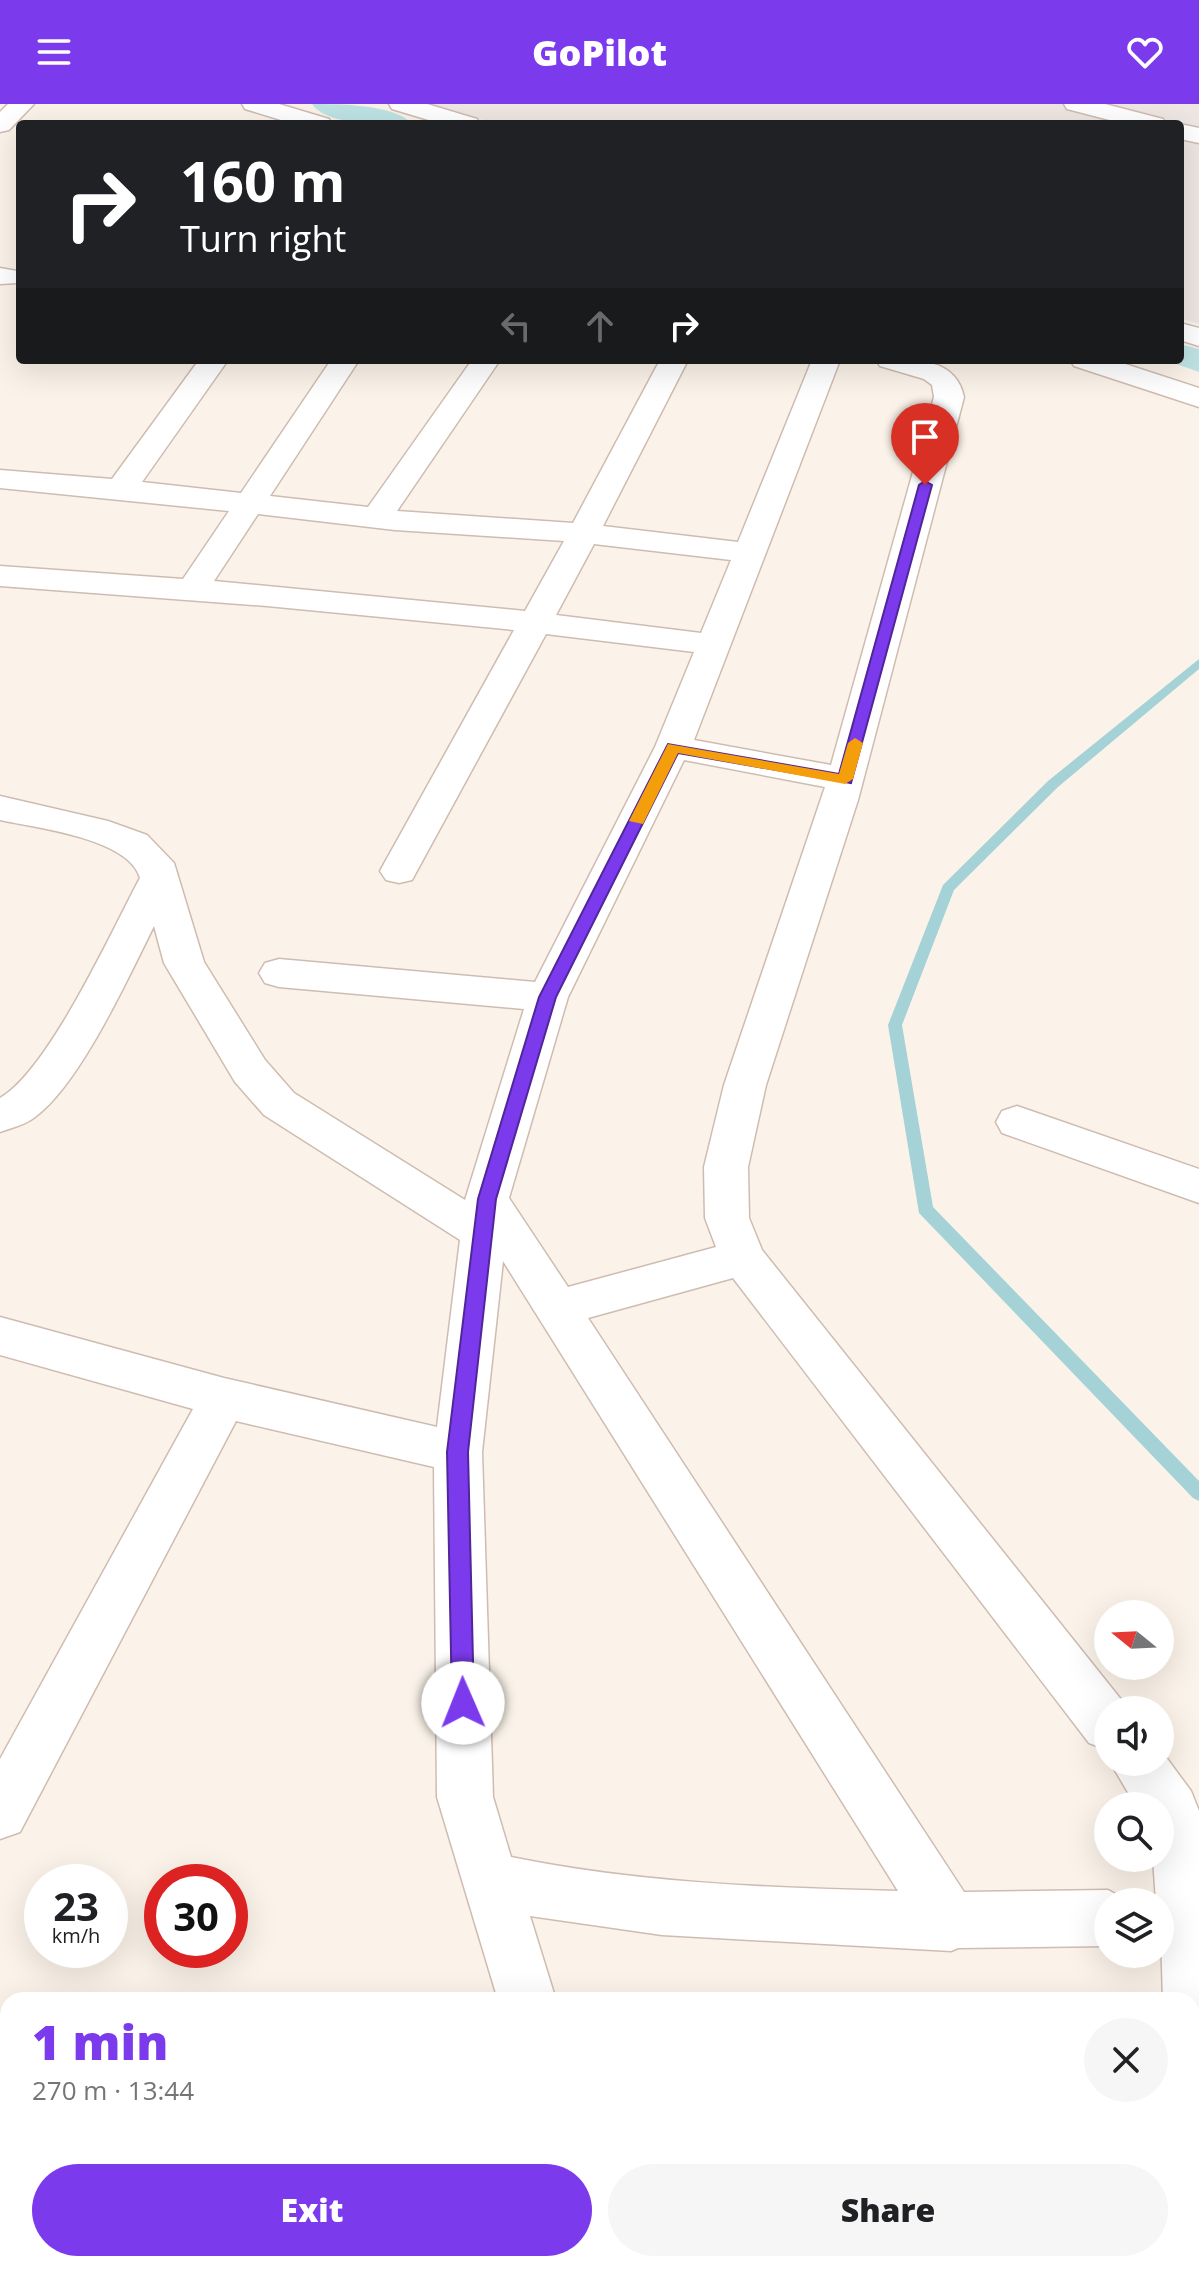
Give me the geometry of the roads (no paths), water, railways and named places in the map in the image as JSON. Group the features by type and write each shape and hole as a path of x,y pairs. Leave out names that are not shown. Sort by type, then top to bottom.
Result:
{"street":[{"path":"0,125 22,104"},
{"path":"401,104 455,120"},
{"path":"1076,104 1138,120"},
{"path":"241,107 301,120"},
{"path":"121,489 211,364"},
{"path":"193,588 342,364"},
{"path":"376,518 483,364"},
{"path":"399,871 584,533 666,364"},
{"path":"525,1992 465,1797 458,1452 485,1216 548,997 673,747 711,644 824,364"},
{"path":"904,364 934,373 946,382 949,397 845,779 745,1085 726,1167 727,1218 743,1258 1094,1707"},
{"path":"1096,364 1199,398"},
{"path":"0,479 121,489 376,518 584,533 749,553"},
{"path":"0,576 193,588 534,620 711,644"},
{"path":"673,747 845,779"},
{"path":"0,808 121,838 134,844 155,863 184,963 250,1071 279,1104 485,1216 557,1308 951,1923"},
{"path":"0,1116 22,1108 54,1069 159,878"},
{"path":"279,973 548,997"},
{"path":"1017,1122 1199,1186"},
{"path":"557,1308 743,1258"},
{"path":"0,1336 224,1398 458,1452"},
{"path":"0,1813 224,1398"},
{"path":"1152,1776 1185,1806 1174,1906"},
{"path":"491,1880 597,1900 819,1919 951,1923 1094,1918"},
{"path":"1174,1922 1185,1992"}],"waterway":[{"path":"328,104 382,120"},
{"path":"1184,356 1199,361"},
{"path":"1199,663 1053,784 948,888 895,1025 925,1209 1199,1493"}]}
